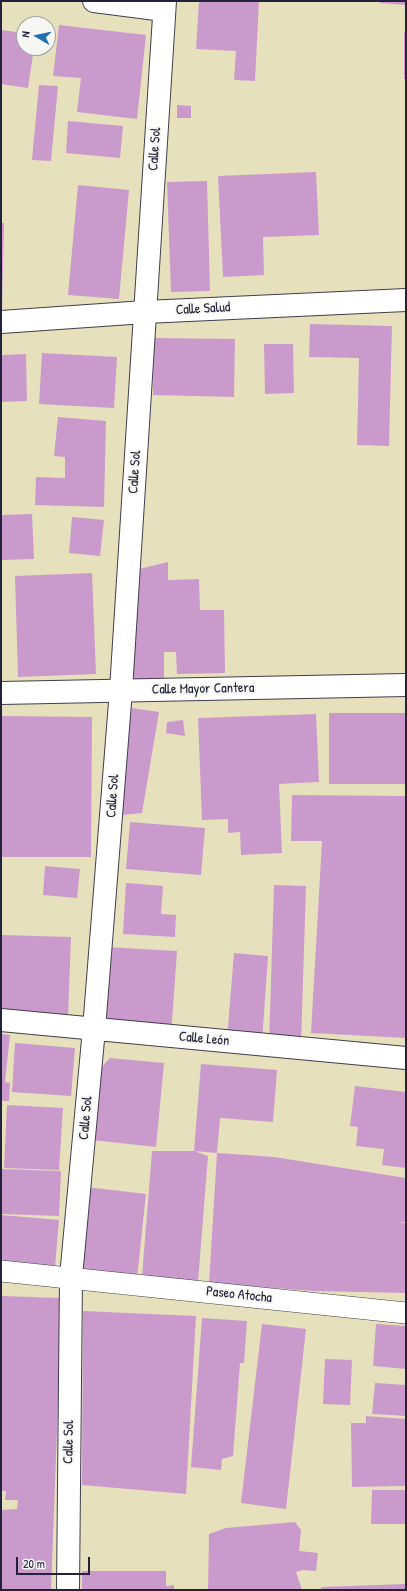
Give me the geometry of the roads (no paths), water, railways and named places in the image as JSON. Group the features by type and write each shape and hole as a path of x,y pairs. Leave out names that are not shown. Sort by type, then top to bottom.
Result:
{"street":[{"path":"94,1 164,6"},
{"name":"Calle Sol","path":"68,1590 71,1277 94,1028 121,690 164,6"},
{"name":"Calle Salud","path":"1,322 145,312 406,300"},
{"name":"Calle Mayor Cantera","path":"1,693 406,685"},
{"name":"Calle León","path":"1,1020 406,1058"},
{"name":"Paseo Atocha","path":"1,1271 71,1277 406,1313"}]}
